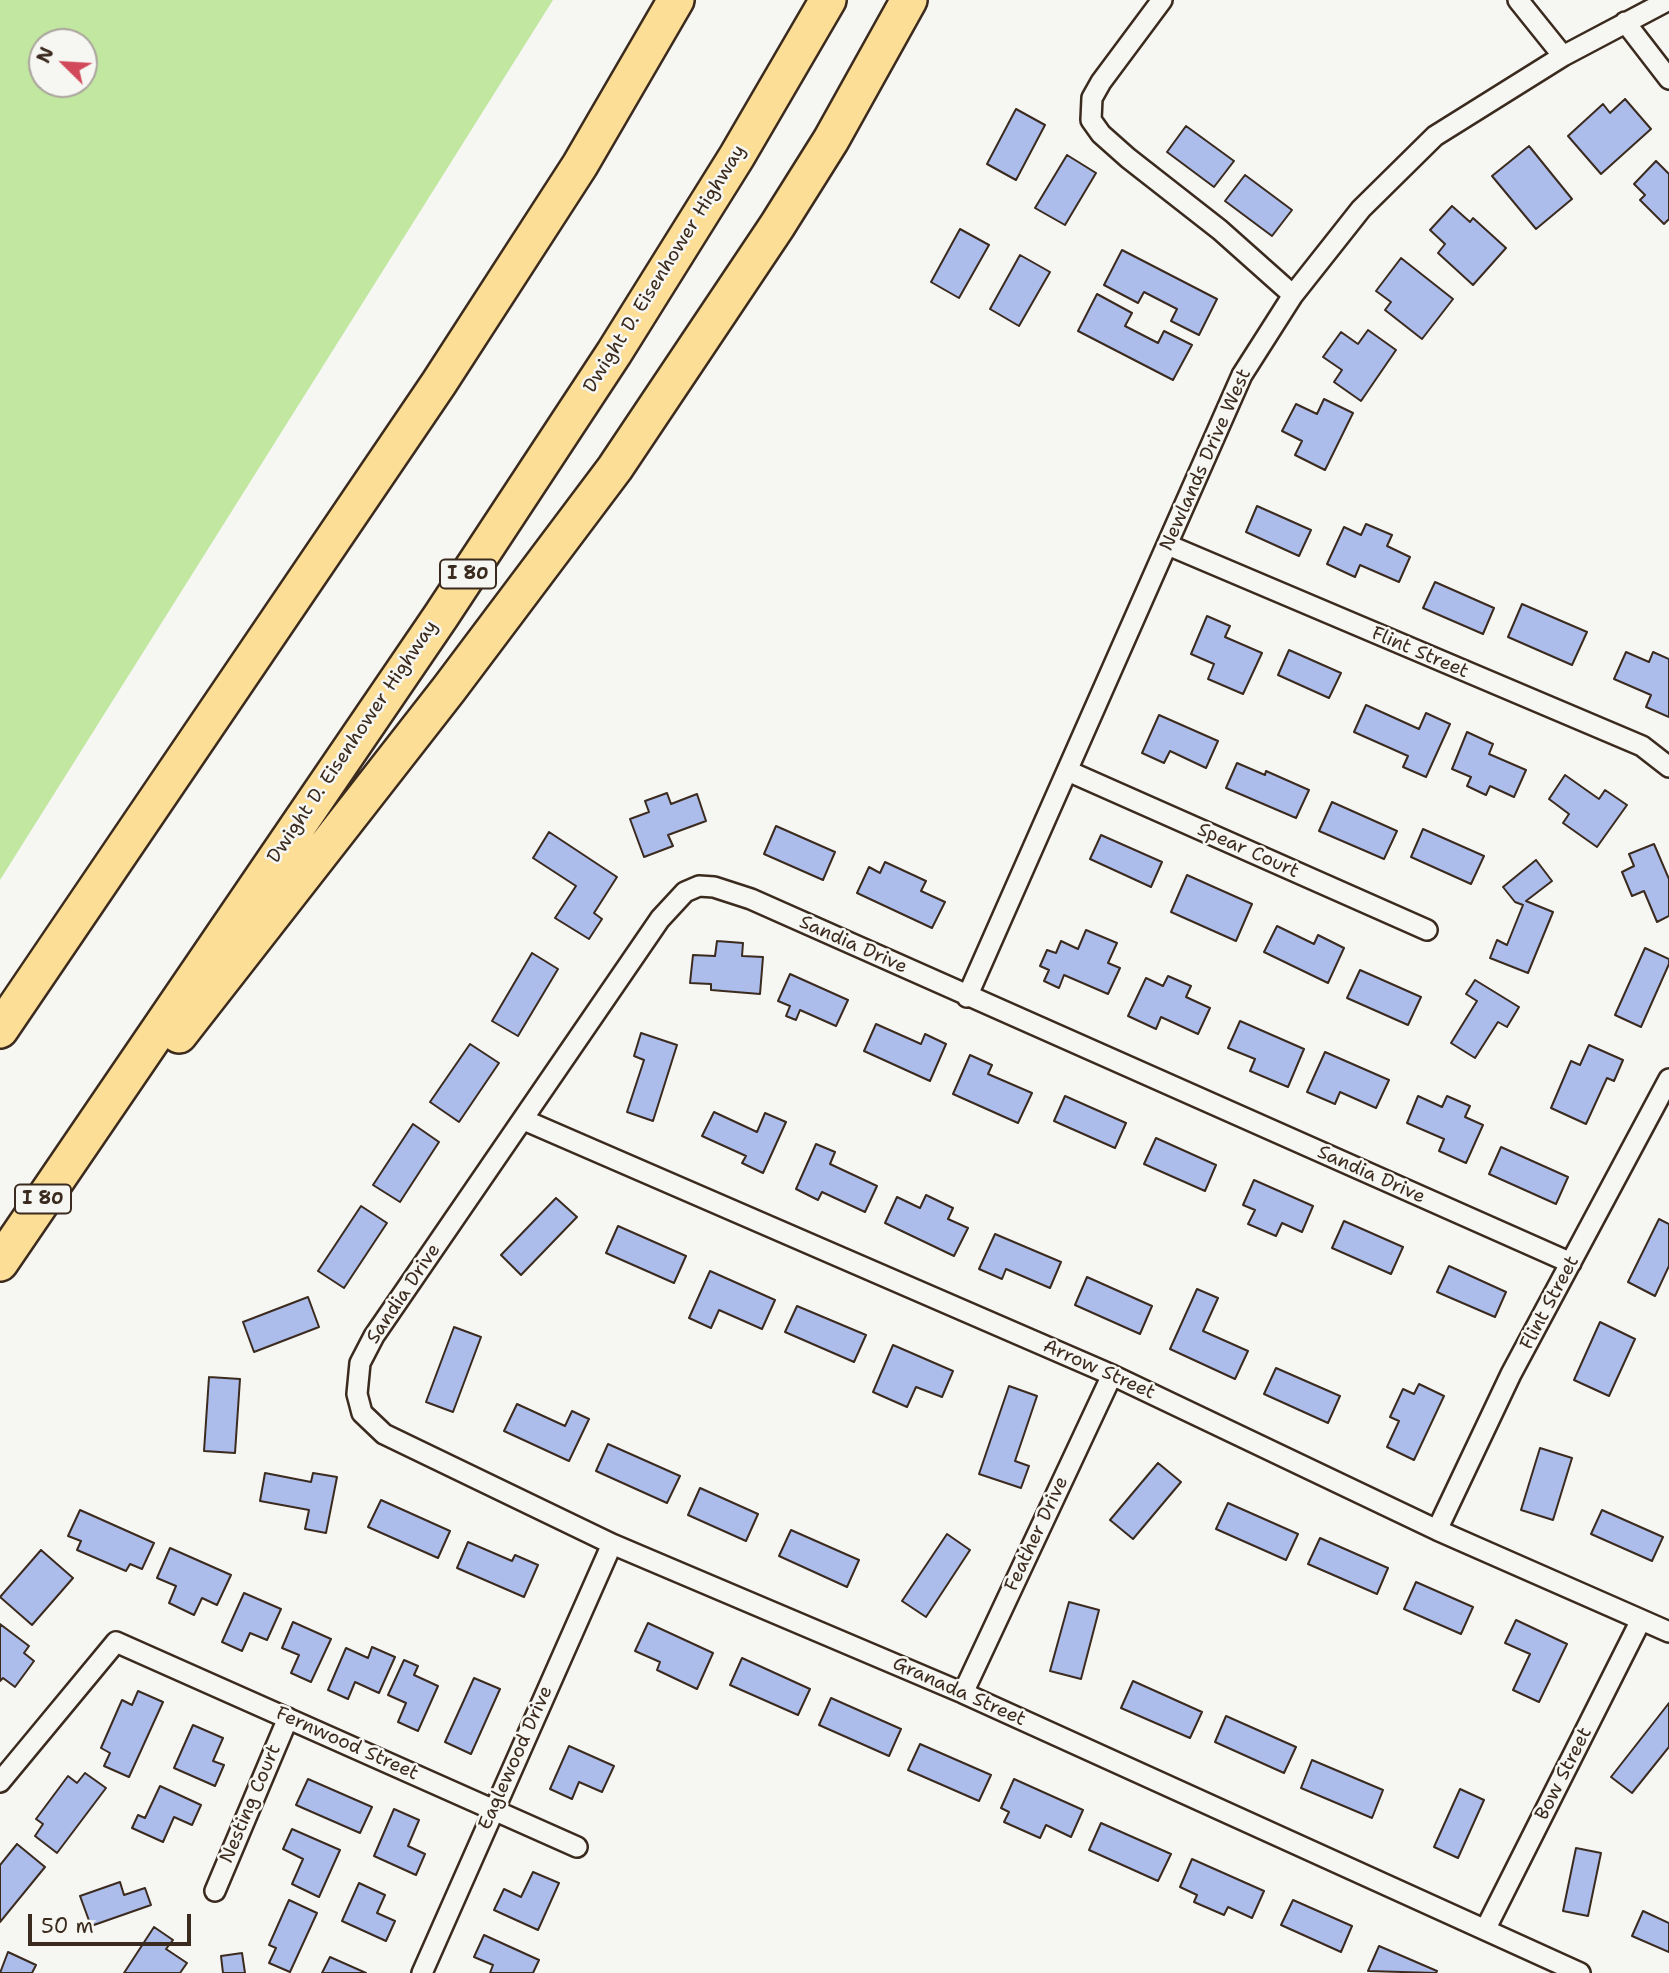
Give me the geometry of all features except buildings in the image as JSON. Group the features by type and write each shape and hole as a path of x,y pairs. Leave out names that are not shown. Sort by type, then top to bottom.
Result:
{"highway":[{"path":"580,165 660,0"},
{"path":"0,1030 366,492 580,165 676,0"},
{"name":"Dwight D. Eisenhower Highway","path":"0,1263 440,615 614,353 737,156 828,0"},
{"path":"87,1136 158,1063 449,689 615,468 777,226 831,140 909,0"}],"street":[{"path":"1162,0 1101,82 1092,98 1091,120 1101,134 1128,158 1220,230 1293,295"},
{"path":"1518,0 1563,56"},
{"name":"Newlands Drive West","path":"967,997 1242,375 1293,295 1361,209 1435,136 1563,56 1669,0"},
{"path":"1625,22 1669,79"},
{"name":"Flint Street","path":"1168,545 1642,746 1669,766"},
{"name":"Spear Court","path":"1068,771 1427,930"},
{"name":"Sandia Drive","path":"357,1394 360,1363 374,1336 660,919 685,892 699,886 714,887 751,899 1571,1264"},
{"name":"Flint Street","path":"1437,1530 1511,1374 1669,1079"},
{"name":"Arrow Street","path":"524,1119 1112,1375 1437,1530 1669,1632"},
{"name":"Feather Drive","path":"962,1693 1112,1375"},
{"name":"Granada Street","path":"357,1394 362,1413 384,1434 612,1544 962,1693 1486,1928 1580,1973"},
{"name":"Eaglewood Drive","path":"422,1973 612,1544"},
{"name":"Bow Street","path":"1486,1928 1641,1620"},
{"name":"Fernwood Street","path":"0,1782 116,1643 577,1847"},
{"name":"Nesting Court","path":"215,1891 288,1718"}],"green space":[{"path":"0,0 553,0 0,880"}]}
